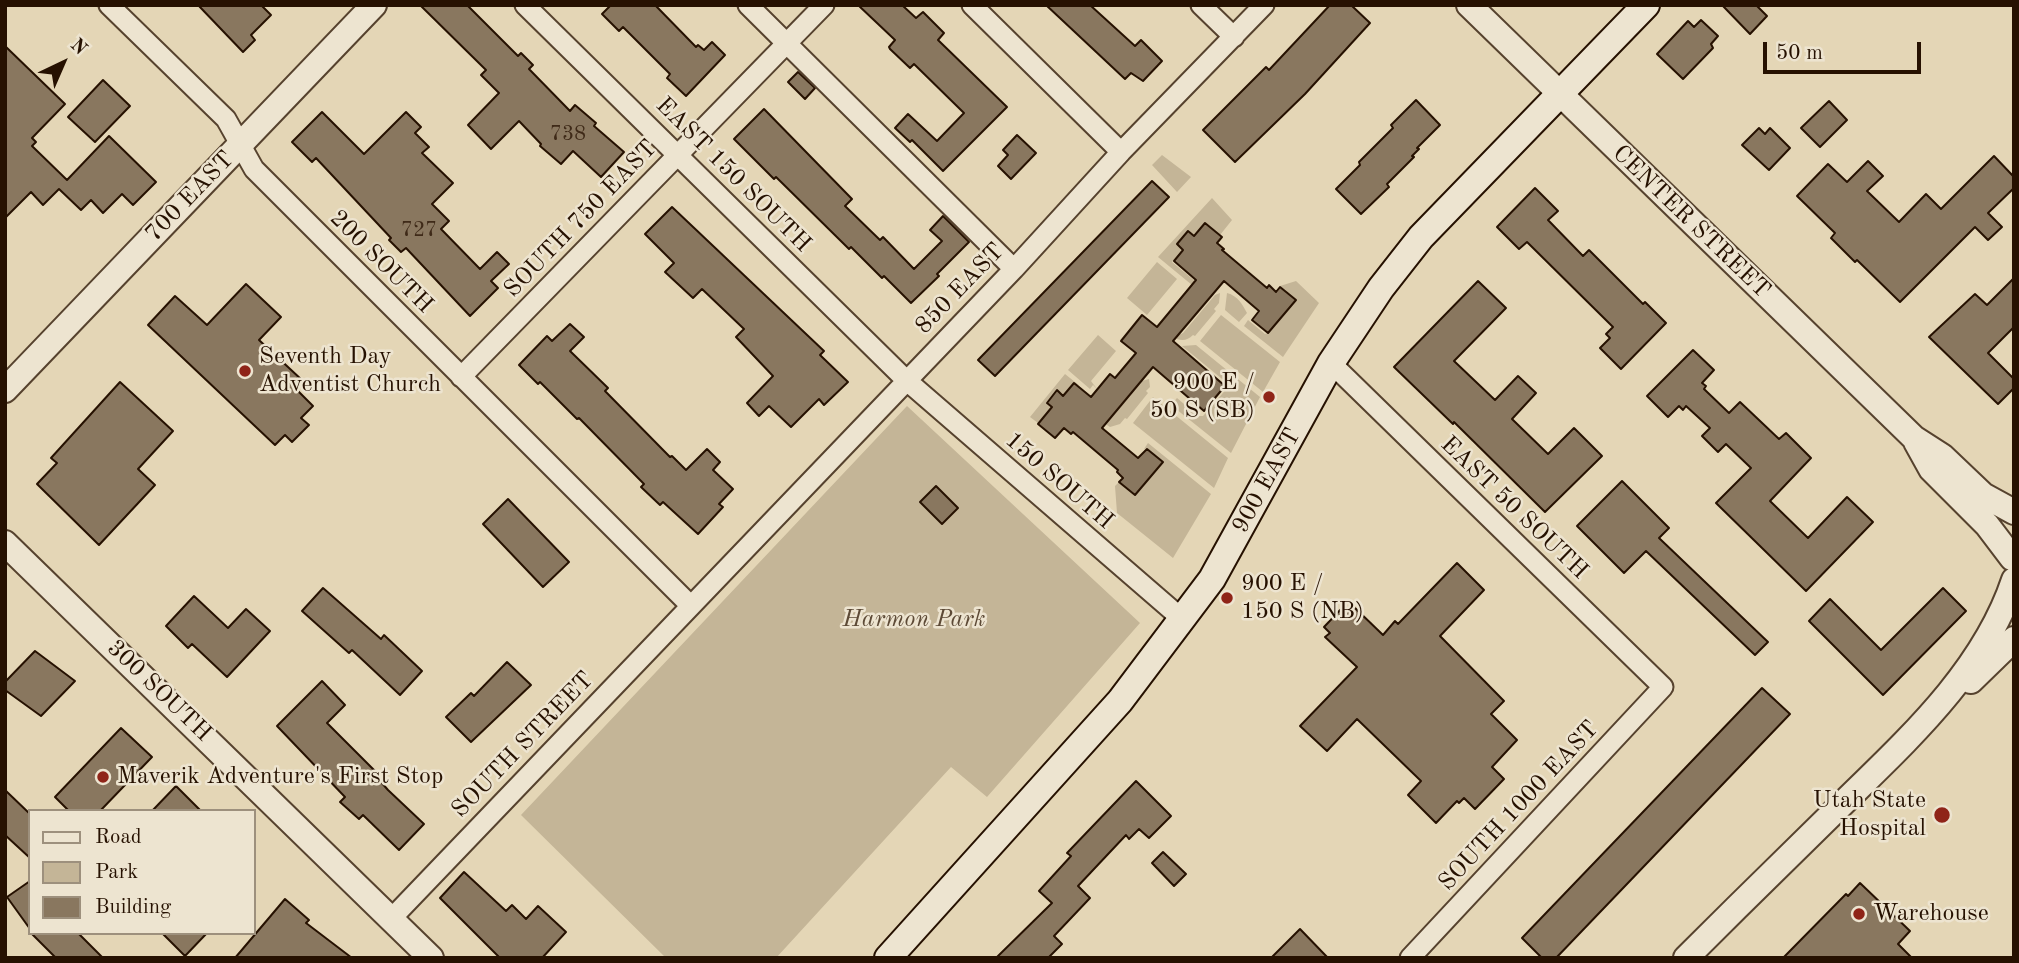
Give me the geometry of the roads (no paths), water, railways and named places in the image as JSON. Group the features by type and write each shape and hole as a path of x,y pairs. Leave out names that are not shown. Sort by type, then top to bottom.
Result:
{"main road":[{"name":"900 EAST","path":"888,958 1120,701 1212,579 1331,363 1381,288 1421,237 1646,5"}],"street":[{"name":"200 SOUTH","path":"109,5 226,119 254,169 690,605"},
{"name":"700 EAST","path":"5,390 374,5"},
{"name":"EAST 150 SOUTH","path":"525,5 906,380"},
{"path":"748,5 1014,269"},
{"name":"SOUTH 750 EAST","path":"461,377 824,5"},
{"path":"972,5 1121,152"},
{"path":"1201,5 1234,37"},
{"name":"850 EAST","path":"690,605 1264,5"},
{"name":"CENTER STREET","path":"1469,5 1914,438 1942,456 1983,495 2014,512"},
{"name":"EAST 50 SOUTH","path":"1331,363 1663,687"},
{"name":"150 SOUTH","path":"906,380 1181,618"},
{"name":"CENTER STREET","path":"1914,438 1931,469 1987,525 2013,564"},
{"name":"300 SOUTH","path":"5,543 431,958"},
{"path":"1935,709 1981,649 2006,606 2013,564"},
{"name":"SOUTH STREET","path":"391,919 690,605"},
{"path":"1686,958 1935,709 1979,675 2014,639"},
{"name":"SOUTH 1000 EAST","path":"1410,958 1663,687"}],"place":[{"name":"Seventh Day Adventist Church","path":"245,371"},
{"name":"900 E / 50 S (SB)","path":"1269,397"},
{"name":"900 E / 150 S (NB)","path":"1227,598"},
{"name":"Maverik Adventure's First Stop","path":"103,777"},
{"name":"Utah State Hospital","path":"1942,815"},
{"name":"Warehouse","path":"1859,914"}],"park label":[{"name":"Harmon Park","path":"914,620"}]}
